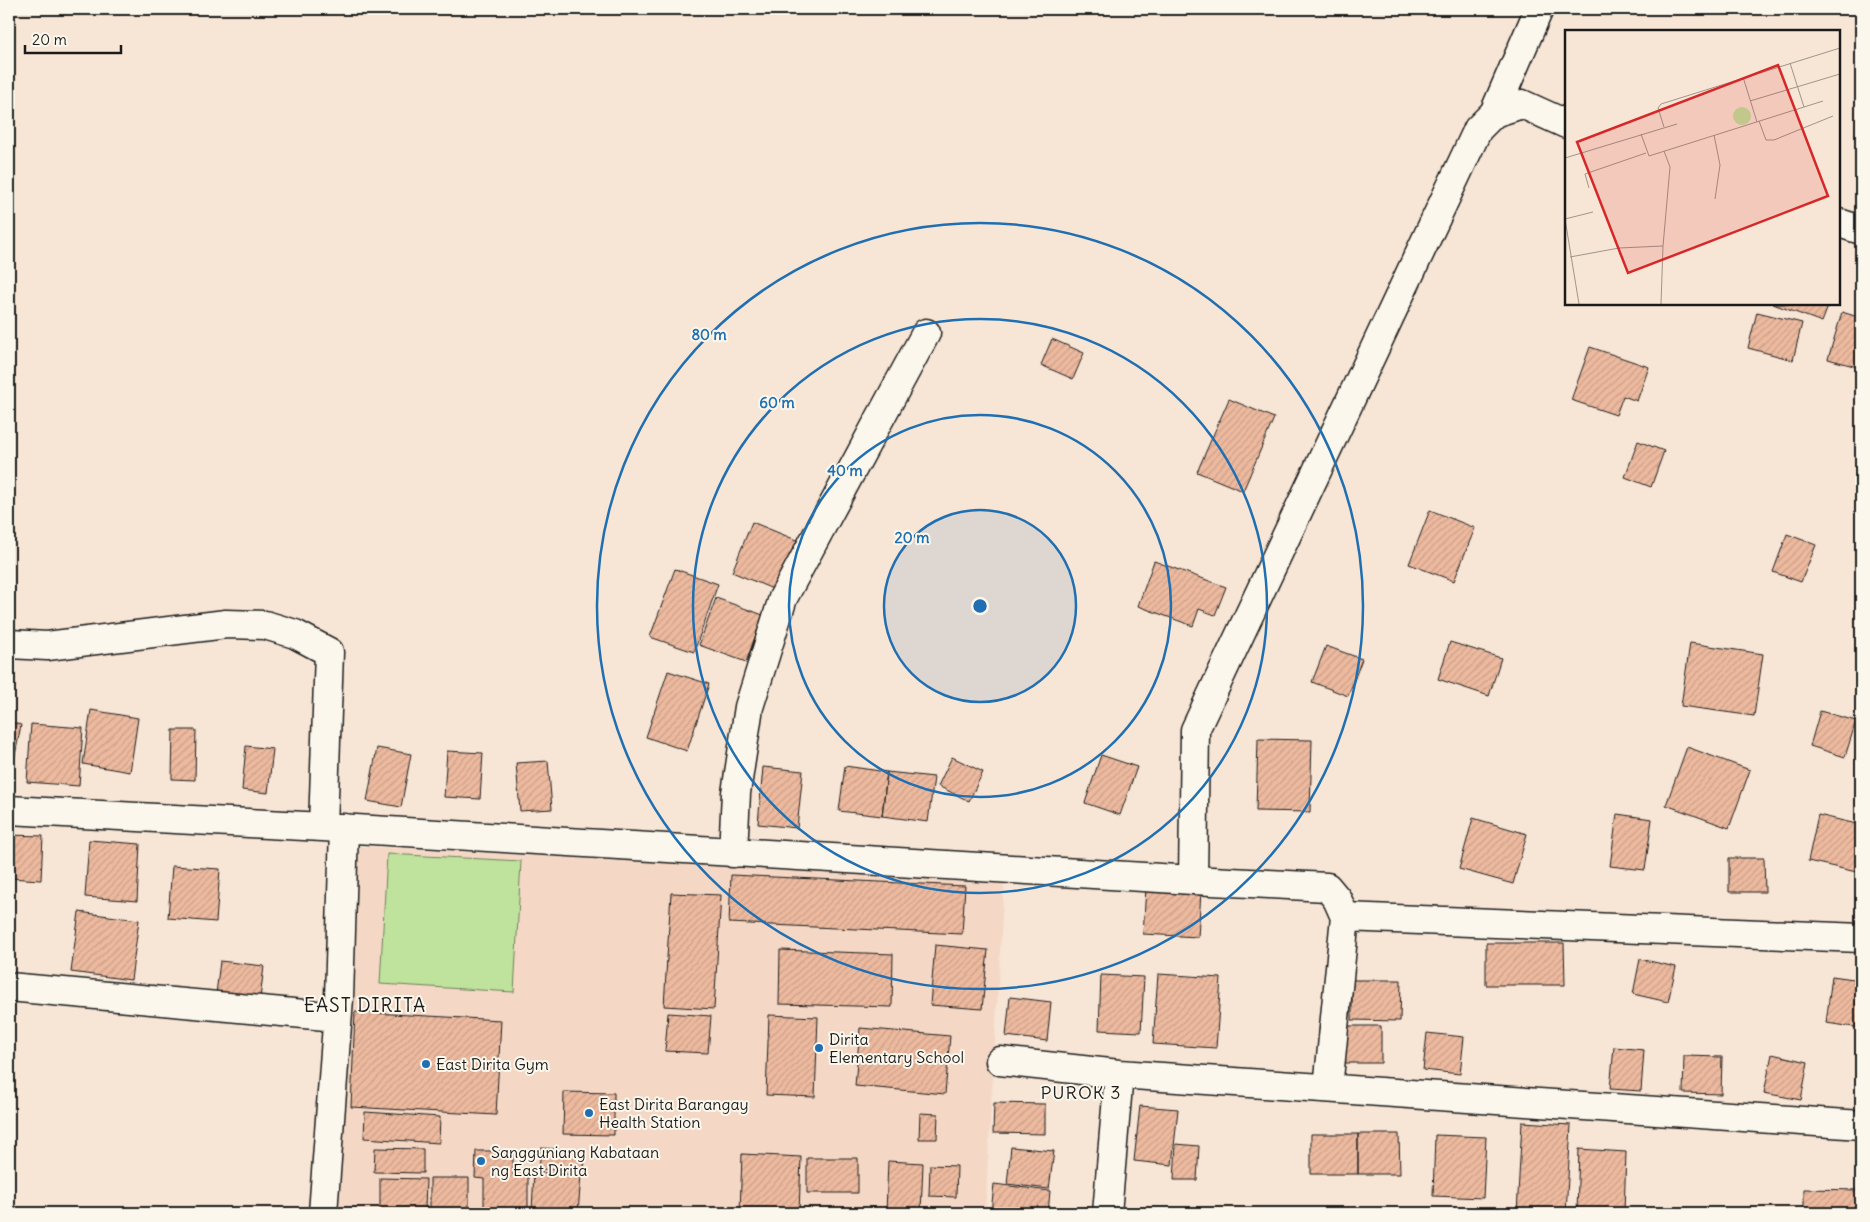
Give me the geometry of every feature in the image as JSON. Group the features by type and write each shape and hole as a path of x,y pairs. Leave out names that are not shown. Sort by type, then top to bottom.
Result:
{"street":[{"path":"1193,880 1195,730 1478,129 1494,113 1539,9"},
{"path":"1494,113 1522,104 1565,124"},
{"path":"1840,223 1861,230"},
{"path":"733,852 736,793 750,707 783,598 926,332"},
{"path":"9,644 47,646 226,624 265,624 295,634 329,652 337,1018 324,1213"},
{"path":"9,810 334,827 1327,887 1337,899 1345,917 1328,1088"},
{"path":"1345,917 1861,938"},
{"path":"9,987 337,1018"},
{"path":"1000,1060 1119,1074 1861,1125"},
{"path":"1106,1213 1119,1074"}],"shaded area":[{"path":"357,846 1004,882 985,1213 391,1213 339,1211"}],"green space":[{"path":"387,854 521,861 514,992 380,984"}],"building":[{"path":"1776,305 1829,305 1822,322"},
{"path":"1757,312 1802,323 1793,360 1748,348"},
{"path":"1842,312 1861,318 1861,368 1828,359"},
{"path":"1052,339 1084,353 1073,379 1041,365"},
{"path":"1590,347 1649,367 1637,401 1623,396 1616,415 1571,400"},
{"path":"1229,399 1274,418 1243,491 1197,472"},
{"path":"1861,439 1861,455 1856,453"},
{"path":"1638,441 1664,451 1651,487 1625,477"},
{"path":"1430,510 1475,528 1454,581 1409,564"},
{"path":"752,522 801,542 780,592 732,572"},
{"path":"1787,534 1816,545 1801,582 1773,572"},
{"path":"1154,561 1226,587 1215,615 1199,609 1193,626 1138,606"},
{"path":"675,569 718,584 694,652 650,637"},
{"path":"716,598 763,615 746,662 699,645"},
{"path":"1450,642 1501,658 1489,696 1438,679"},
{"path":"1690,643 1763,654 1754,716 1681,706"},
{"path":"1326,646 1362,659 1348,696 1312,682"},
{"path":"668,671 709,684 687,751 646,737"},
{"path":"91,710 138,718 130,772 83,764"},
{"path":"1820,711 1856,721 1845,757 1810,746"},
{"path":"9,722 21,725 9,786"},
{"path":"31,724 83,728 79,786 27,782"},
{"path":"173,730 196,730 195,780 172,779"},
{"path":"1258,739 1312,740 1310,812 1256,811"},
{"path":"246,746 273,749 268,793 242,790"},
{"path":"1687,747 1750,770 1729,828 1666,805"},
{"path":"377,748 411,754 401,807 367,801"},
{"path":"447,751 483,753 480,799 444,797"},
{"path":"1101,755 1137,767 1120,815 1085,803"},
{"path":"952,757 983,772 969,801 938,786"},
{"path":"548,761 552,809 520,811 516,763"},
{"path":"845,766 887,772 882,816 839,811"},
{"path":"763,767 803,771 797,828 758,824"},
{"path":"887,772 934,777 928,822 882,816"},
{"path":"1617,814 1652,819 1645,870 1610,866"},
{"path":"1818,815 1861,825 1861,873 1808,861"},
{"path":"1473,818 1527,834 1513,884 1459,869"},
{"path":"9,835 43,836 41,880 9,878"},
{"path":"89,840 140,844 137,901 85,897"},
{"path":"1729,858 1764,858 1765,892 1729,892"},
{"path":"172,866 220,869 216,922 168,918"},
{"path":"731,875 965,886 962,934 729,923"},
{"path":"1146,888 1201,892 1198,937 1143,934"},
{"path":"671,893 721,895 714,1009 664,1006"},
{"path":"79,912 139,920 131,980 71,972"},
{"path":"1486,943 1564,943 1565,985 1486,985"},
{"path":"935,945 988,950 982,1009 930,1005"},
{"path":"780,950 893,954 892,1007 779,1004"},
{"path":"1640,959 1676,967 1668,1002 1633,994"},
{"path":"220,961 264,966 260,999 216,994"},
{"path":"1158,974 1221,978 1216,1048 1153,1044"},
{"path":"1101,975 1144,977 1141,1032 1099,1030"},
{"path":"1832,976 1861,980 1861,1028 1826,1023"},
{"path":"1352,980 1401,980 1400,1021 1352,1020"},
{"path":"1010,997 1051,1002 1047,1041 1006,1036"},
{"name":"East Dirita Gym","path":"355,1012 501,1020 496,1115 351,1107"},
{"path":"668,1013 711,1016 708,1053 665,1051"},
{"path":"769,1015 818,1017 815,1097 766,1095"},
{"path":"1339,1026 1381,1026 1381,1063 1340,1063"},
{"path":"860,1028 950,1036 945,1094 855,1086"},
{"path":"1427,1033 1464,1037 1460,1074 1423,1070"},
{"path":"1614,1047 1644,1050 1641,1091 1610,1089"},
{"path":"1772,1054 1808,1062 1801,1100 1764,1093"},
{"path":"1684,1056 1722,1057 1721,1094 1683,1093"},
{"name":"East Dirita Barangay Health Station","path":"564,1092 614,1093 614,1135 563,1134"},
{"path":"994,1103 1045,1104 1045,1134 993,1133"},
{"path":"1140,1106 1178,1109 1172,1165 1134,1161"},
{"path":"365,1112 440,1117 439,1143 364,1138"},
{"path":"920,1113 938,1114 937,1139 919,1139"},
{"path":"1522,1122 1571,1125 1566,1213 1517,1213"},
{"path":"1311,1134 1358,1134 1358,1174 1311,1174"},
{"path":"1358,1134 1399,1134 1400,1174 1358,1174"},
{"path":"1435,1135 1486,1137 1483,1198 1433,1196"},
{"path":"1176,1144 1199,1146 1197,1180 1174,1180"},
{"path":"1011,1147 1054,1151 1049,1189 1007,1184"},
{"path":"375,1148 423,1149 423,1173 374,1172"},
{"path":"541,1148 585,1151 584,1172 539,1169"},
{"path":"1579,1149 1626,1152 1624,1213 1577,1213"},
{"path":"476,1151 513,1151 513,1175 528,1175 528,1212 484,1211 484,1179 475,1178"},
{"path":"742,1154 801,1157 799,1213 740,1213"},
{"path":"807,1158 858,1158 858,1193 807,1193"},
{"path":"888,1161 923,1163 921,1213 886,1213"},
{"path":"930,1165 957,1166 956,1197 929,1196"},
{"path":"534,1172 581,1175 578,1213 532,1211"},
{"path":"380,1178 426,1179 425,1210 380,1210"},
{"path":"430,1178 469,1178 469,1213 430,1213"},
{"path":"994,1184 1050,1191 1048,1213 991,1213"},
{"path":"1804,1189 1861,1190 1861,1213 1804,1213"}],"place":[{"name":"Dirita Elementary School","path":"819,1048"},
{"name":"East Dirita Gym","path":"426,1064"},
{"name":"East Dirita Barangay Health Station","path":"589,1113"},
{"name":"Sangguniang Kabataan ng East Dirita","path":"481,1161"}],"district":[{"name":"EAST DIRITA","path":"365,1005"},
{"name":"PUROK 3","path":"1081,1093"}]}
